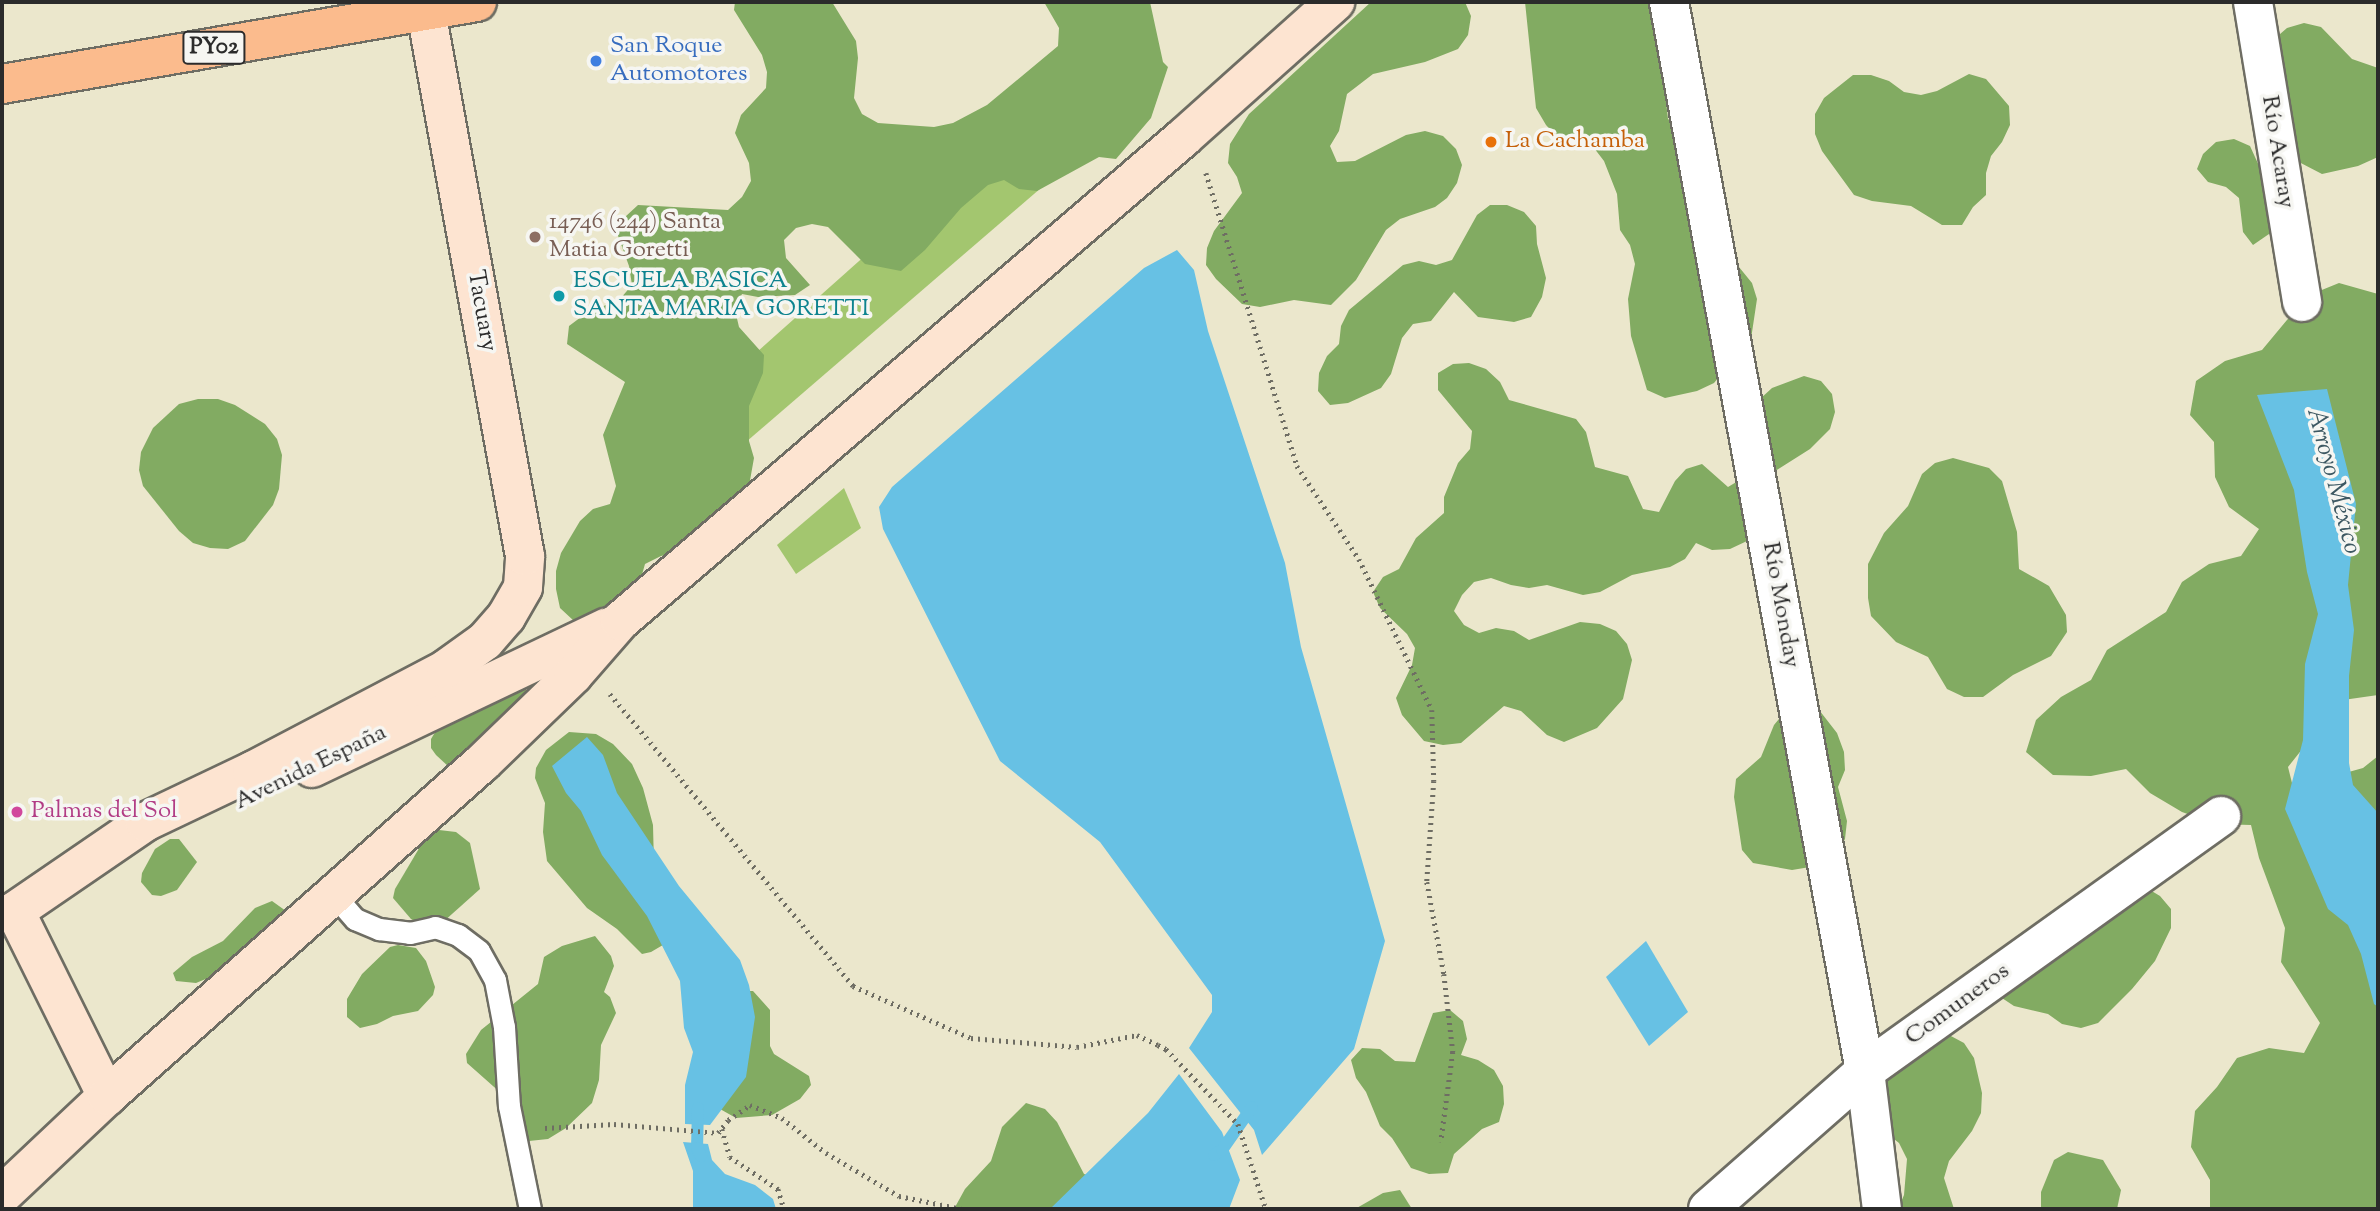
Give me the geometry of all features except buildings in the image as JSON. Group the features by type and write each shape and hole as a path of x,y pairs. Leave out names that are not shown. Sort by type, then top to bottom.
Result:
{"highway":[{"name":"PY02","path":"2,84 425,7 477,2"}],"street":[{"path":"2,1195 107,1096 482,763 579,668 621,621 1184,137 1335,2"},
{"name":"Río Monday","path":"1669,2 1865,1071 1882,1209"},
{"name":"Río Acaray","path":"2253,2 2302,302"},
{"name":"Tacuary","path":"8,915 145,822 251,771 446,669 485,641 506,617 523,587 525,556 425,7"},
{"name":"Avenida España","path":"8,915 621,621"},
{"name":"Comuneros","path":"1708,1209 1865,1071 2221,816"},
{"path":"8,915 107,1096"}],"lane":[{"path":"334,895 355,919 367,924 410,933 435,927 458,935 479,951 495,980 504,1027 513,1130 530,1209"}],"path":[{"path":"1206,172 1297,466 1359,559 1432,710 1434,781 1427,882 1444,974 1452,1052 1441,1142"},
{"path":"579,668 853,986 971,1038 1077,1047 1136,1035 1166,1049 1238,1124 1266,1209"},
{"path":"513,1130 614,1124 671,1131 720,1131 750,1105 782,1118 826,1153 900,1196 962,1209"},
{"path":"720,1131 730,1157 778,1189 783,1209"}],"green space":[{"path":"735,2 832,2 856,41 858,58 854,98 862,114 878,123 934,127 953,123 987,105 1058,46 1059,28 1044,2 1150,2 1163,62 1168,67 1151,118 1116,159 1099,157 1037,191 1019,189 1004,180 988,185 961,208 925,250 901,271 865,264 828,227 812,224 796,228 784,240 786,258 810,285 795,295 758,297 742,294 735,310 739,327 764,355 763,373 749,406 749,441 754,458 749,486 678,553 661,556 645,564 636,596 591,626 574,621 560,608 556,571 561,553 580,521 593,509 610,504 616,486 603,435 625,382 567,344 569,326 585,314 620,299 632,285 629,266 617,233 625,217 638,205 728,210 742,197 751,181 749,163 735,133 741,115 766,88 767,72 762,55 734,10"},
{"path":"1371,2 1465,2 1471,16 1468,35 1458,49 1425,62 1373,74 1347,94 1339,131 1330,146 1337,162 1355,161 1406,135 1425,131 1443,136 1456,149 1462,165 1457,183 1447,198 1435,207 1400,219 1386,230 1356,280 1331,305 1294,300 1260,307 1242,304 1216,279 1206,265 1207,248 1214,231 1242,193 1237,177 1228,163 1230,144 1249,114"},
{"path":"1525,2 1684,2 1666,101 1668,119 1695,141 1730,256 1752,283 1757,299 1751,339 1714,383 1697,391 1665,398 1647,390 1631,336 1628,299 1635,264 1630,245 1620,230 1617,194 1604,161 1594,148 1558,138 1536,108"},
{"path":"2304,23 2321,27 2352,59 2378,68 2378,157 2358,166 2322,174 2295,160 2272,41 2287,28"},
{"path":"1080,64 1128,113 689,491 683,418"},
{"path":"1969,74 1986,79 2009,106 2010,125 1991,156 1986,173 1986,195 1973,207 1962,225 1942,225 1911,206 1872,201 1854,195 1822,151 1815,134 1815,114 1824,98 1853,75 1871,75 1889,81 1904,92 1921,95 1937,91"},
{"path":"2234,139 2250,146 2285,223 2253,245 2243,232 2239,198 2226,187 2208,182 2197,169 2203,154 2216,142"},
{"path":"1490,205 1507,205 1524,212 1536,226 1537,244 1546,278 1542,297 1531,317 1514,322 1478,317 1454,292 1431,321 1413,324 1402,338 1391,374 1381,388 1348,403 1330,405 1318,391 1319,373 1327,356 1339,344 1341,326 1349,310 1403,265 1419,261 1436,265 1452,260 1477,215"},
{"path":"2339,283 2378,294 2378,695 2329,702 2311,738 2288,767 2292,783 2320,780 2363,768 2378,756 2378,1209 2210,1209 2210,1180 2191,1147 2195,1111 2217,1087 2237,1058 2269,1048 2304,1053 2320,1023 2281,962 2285,928 2259,858 2251,825 2216,824 2182,812 2150,793 2126,769 2091,776 2053,775 2026,752 2036,720 2061,697 2091,680 2107,650 2166,612 2182,582 2209,564 2241,556 2259,529 2229,507 2215,477 2214,442 2190,415 2196,381 2225,361 2262,350 2307,296"},
{"path":"1469,363 1486,369 1500,382 1509,400 1576,419 1586,432 1595,467 1628,476 1643,509 1659,512 1675,481 1686,469 1702,464 1728,487 1743,478 1760,399 1772,388 1804,376 1821,381 1832,394 1835,412 1830,429 1810,449 1772,473 1758,525 1747,541 1730,549 1712,550 1696,543 1685,559 1670,567 1632,575 1600,592 1583,595 1547,585 1529,588 1491,578 1474,582 1462,595 1454,611 1464,625 1479,633 1496,628 1514,631 1529,640 1580,622 1600,624 1616,631 1627,644 1632,660 1623,699 1597,728 1564,742 1547,735 1521,711 1504,706 1461,743 1443,745 1424,741 1402,715 1396,698 1412,665 1415,648 1407,634 1380,608 1373,592 1383,577 1399,569 1416,538 1444,513 1444,497 1458,463 1470,449 1472,431 1438,390 1438,373 1453,364"},
{"path":"198,399 218,399 235,405 265,424 277,439 282,455 279,489 273,505 245,541 228,549 193,543 179,531 143,486 139,470 141,452 153,428 179,404"},
{"path":"1953,458 1989,468 2002,481 2017,532 2019,569 2049,586 2066,615 2067,632 2051,656 2013,675 1983,697 1964,697 1947,689 1928,657 1896,642 1871,616 1868,598 1868,564 1884,533 1908,506 1922,474 1935,463"},
{"path":"844,488 861,528 796,574 777,545"},
{"path":"518,684 526,688 528,710 449,767 436,755 431,748 431,739 440,724"},
{"path":"1816,706 1837,733 1844,752 1845,770 1838,787 1847,821 1845,839 1836,856 1822,865 1792,870 1753,863 1742,850 1734,797 1736,779 1761,757 1774,725 1784,713"},
{"path":"569,732 596,734 613,744 632,764 643,788 653,825 654,865 668,942 651,952 642,954 617,929 587,908 547,861 543,832 545,803 535,778 536,768 546,750"},
{"path":"439,830 456,832 470,843 480,889 433,931 411,919 393,898 395,889 424,840"},
{"path":"170,839 179,839 197,862 177,890 161,896 152,895 141,882 142,873 155,849"},
{"path":"2093,887 2145,887 2160,896 2171,909 2171,928 2155,961 2132,989 2098,1023 2081,1028 2062,1024 2048,1014 2014,1006 1999,996 2047,940 2061,906 2076,894"},
{"path":"272,901 286,911 286,925 213,976 196,983 176,981 173,973 192,957 223,941 255,908"},
{"path":"595,936 611,956 614,966 604,992 610,997 616,1013 601,1045 599,1080 592,1103 566,1128 548,1139 529,1141 513,1130 502,1094 467,1063 466,1054 481,1030 538,984 544,957 562,946"},
{"path":"398,945 416,948 426,961 435,987 433,995 418,1011 393,1016 360,1028 347,1017 347,999 362,974 390,947"},
{"path":"743,991 753,991 770,1010 770,1046 774,1054 809,1076 811,1085 800,1099 772,1115 736,1118 720,1109 717,1102"},
{"path":"1450,1010 1463,1021 1467,1039 1461,1055 1478,1060 1494,1070 1503,1086 1504,1104 1499,1122 1482,1129 1454,1154 1448,1173 1429,1174 1411,1168 1392,1138 1380,1126 1366,1092 1356,1078 1351,1060 1362,1048 1380,1049 1395,1061 1415,1062 1433,1013"},
{"path":"1931,1035 1949,1035 1964,1043 1974,1058 1982,1093 1981,1113 1972,1131 1949,1161 1944,1178 1954,1209 1898,1209 1904,1195 1907,1159 1899,1143 1884,1131 1880,1084"},
{"path":"1026,1103 1045,1109 1057,1122 1084,1174 1103,1180 1125,1209 954,1209 965,1189 991,1161 1002,1127"},
{"path":"2068,1152 2103,1160 2121,1190 2117,1209 2041,1209 2041,1192 2054,1160"},
{"path":"1400,1190 1412,1209 1355,1209 1383,1193"}],"water":[{"path":"1177,250 1194,270 1208,331 1285,563 1301,647 1385,941 1354,1049 1262,1155 1254,1130 1189,1048 1212,1012 1212,995 1100,842 1000,761 883,529 879,507 892,487 1144,268"},
{"name":"Arroyo México","path":"2327,389 2356,504 2348,585 2354,630 2349,676 2349,763 2353,785 2378,813 2378,1007 2374,1004 2361,954 2348,925 2328,909 2285,809 2303,740 2305,664 2318,614 2307,572 2294,490 2257,395"},
{"path":"587,737 603,755 617,793 679,886 740,960 749,985 755,1017 746,1077 710,1125 685,1124 685,1085 693,1052 684,1028 680,981 647,916 602,855 581,811 566,793 552,766"},
{"path":"1646,941 1688,1012 1649,1046 1606,977"},
{"path":"1179,1074 1222,1132 1240,1180 1229,1209 1050,1209 1148,1113"},
{"path":"683,1142 708,1144 712,1160 725,1174 755,1185 773,1199 776,1209 693,1209 693,1171"}],"waterway":[{"path":"1214,1155 1222,1150 1252,1107"},
{"path":"698,1108 697,1148 701,1156"}],"place":[{"name":"San Roque Automotores","path":"596,61"},
{"name":"La Cachamba","path":"1491,142"},
{"name":"14746 (244) Santa Matia Goretti","path":"535,237"},
{"name":"ESCUELA BASICA SANTA MARIA GORETTI","path":"559,296"},
{"name":"Palmas del Sol","path":"17,812"}]}
